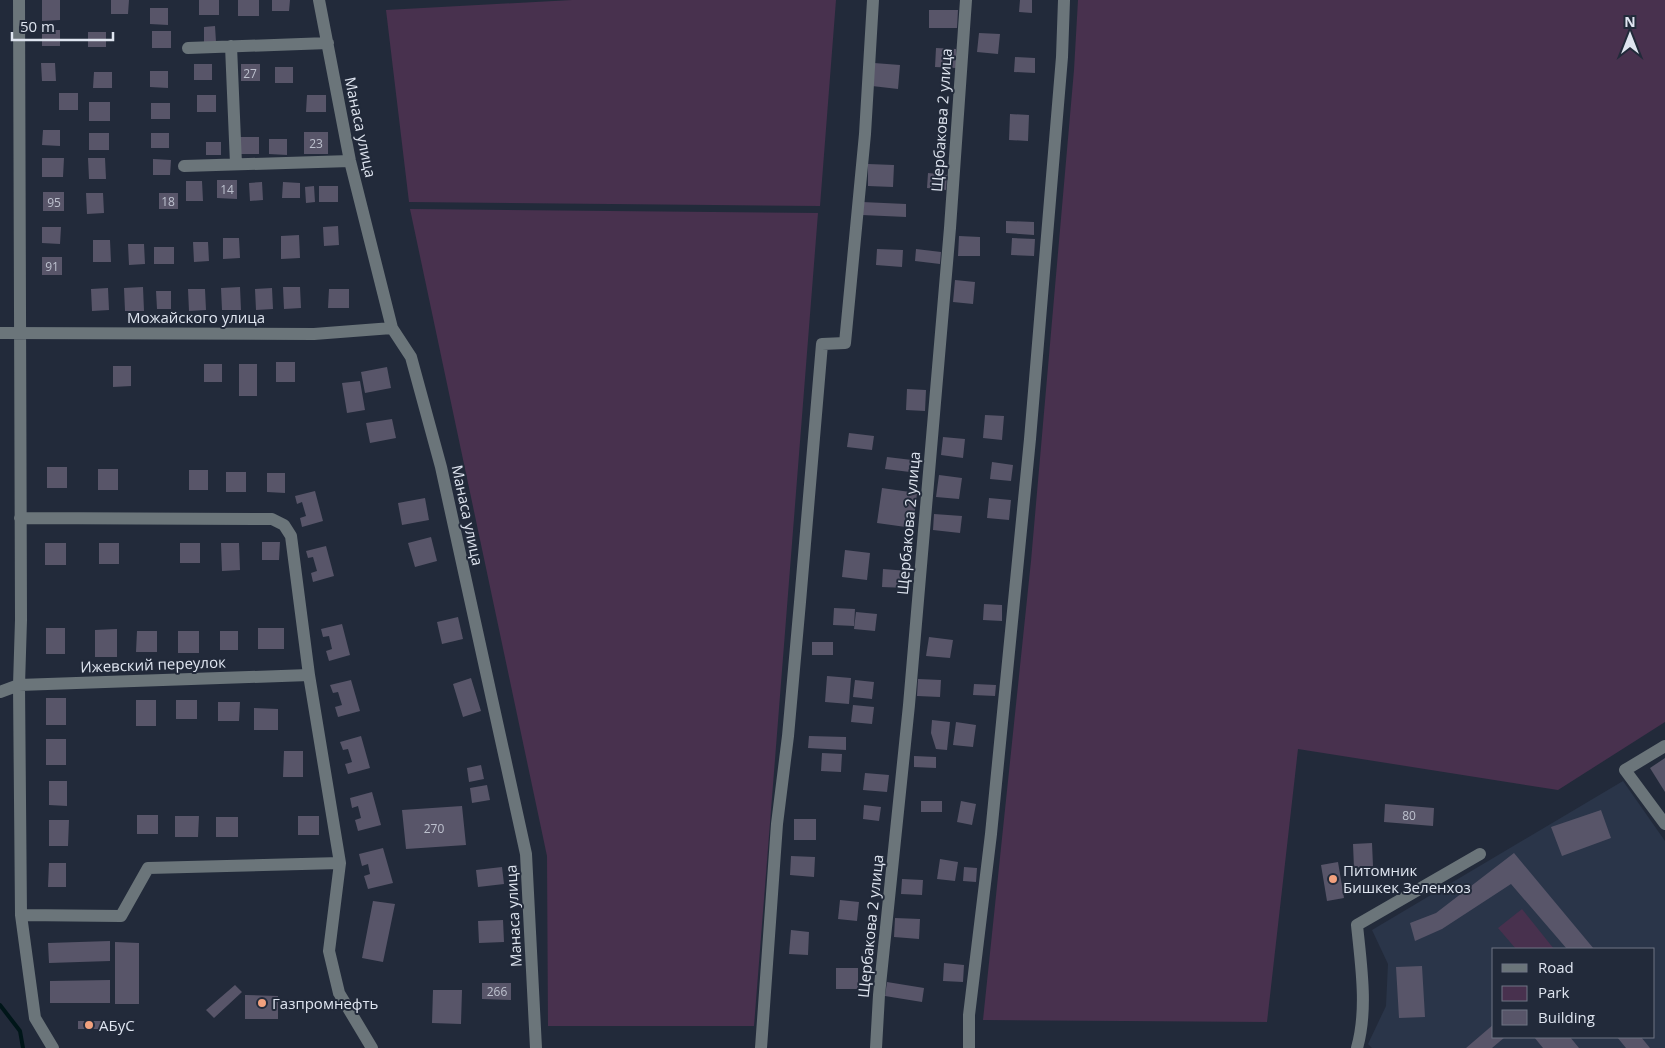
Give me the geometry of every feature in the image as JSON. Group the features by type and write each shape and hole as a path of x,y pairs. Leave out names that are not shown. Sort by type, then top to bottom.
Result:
{"street":[{"path":"19,0 21,915 34,1018 53,1048"},
{"name":"Манаса улица","path":"319,0 350,161 392,328 411,357 441,467 526,854 536,1048"},
{"path":"761,1048 777,824 788,736 822,344 845,343 865,134 873,0"},
{"name":"Щербакова 2 улица","path":"876,1048 879,995 910,695 950,228 966,0"},
{"path":"969,1048 969,1016 991,834 1030,439 1062,57 1064,0"},
{"path":"188,48 328,43"},
{"path":"231,46 236,164"},
{"path":"184,166 350,161"},
{"name":"Можайского улица","path":"0,333 314,334 392,328"},
{"path":"20,518 262,519 278,521 284,525 291,536 309,675 340,863 329,951 339,993 372,1048"},
{"name":"Ижевский переулок","path":"0,692 19,685 309,675"},
{"path":"1665,746 1625,770 1665,824"},
{"path":"1357,1048 1363,1022 1357,925 1480,854"},
{"path":"21,915 121,916 148,868 340,863"}],"shaded area":[{"path":"1623,781 1665,841 1665,1048 1372,1048 1368,1044 1386,1006 1388,964 1372,930"}],"green space":[{"path":"572,0 836,0 820,206 409,202 386,10"},
{"path":"1078,0 1665,0 1665,722 1558,790 1298,749 1267,1022 983,1020 1031,561 1074,70"},
{"path":"410,209 818,213 754,1026 548,1026 547,856"},
{"path":"1522,909 1553,948 1515,948 1498,928"}],"building":[{"path":"42,0 60,0 60,20 42,21"},
{"path":"111,0 129,0 128,14 111,14"},
{"path":"199,0 219,0 219,15 199,15"},
{"path":"238,0 259,0 259,16 238,16"},
{"path":"272,0 290,0 289,11 272,11"},
{"path":"1020,0 1032,0 1032,13 1019,12"},
{"path":"150,8 168,8 168,25 150,24"},
{"path":"929,10 958,10 957,28 929,28"},
{"path":"215,26 216,42 204,42 204,27"},
{"path":"42,30 60,30 60,46 42,46"},
{"path":"152,31 171,31 171,48 152,48"},
{"path":"88,32 106,32 106,47 88,47"},
{"path":"979,33 1000,34 998,54 977,52"},
{"path":"936,48 956,49 956,68 935,67"},
{"path":"1015,57 1035,58 1035,73 1014,72"},
{"path":"41,63 55,63 56,81 42,81"},
{"path":"874,63 900,65 898,89 872,86"},
{"path":"194,64 212,64 212,80 194,80"},
{"path":"241,64 260,64 260,81 241,81"},
{"path":"275,67 293,67 293,83 275,83"},
{"path":"150,71 168,71 168,88 150,87"},
{"path":"94,72 112,72 112,88 93,88"},
{"path":"59,93 78,93 78,110 59,110"},
{"path":"197,95 216,95 216,112 197,112"},
{"path":"307,95 326,95 326,112 306,112"},
{"path":"89,102 110,102 110,121 89,121"},
{"path":"151,103 170,103 170,119 151,119"},
{"path":"1010,114 1029,115 1028,141 1009,140"},
{"path":"43,130 60,130 60,146 42,145"},
{"path":"304,132 328,132 328,154 304,154"},
{"path":"89,133 109,133 109,150 89,150"},
{"path":"151,133 169,133 169,148 151,148"},
{"path":"240,137 259,137 259,154 240,154"},
{"path":"269,139 287,139 287,155 269,154"},
{"path":"206,142 221,142 221,155 206,155"},
{"path":"42,158 64,158 63,177 42,177"},
{"path":"88,158 105,158 106,179 89,179"},
{"path":"153,159 171,160 170,175 153,175"},
{"path":"868,164 894,165 893,187 868,186"},
{"path":"928,173 947,175 946,190 927,188"},
{"path":"217,180 237,180 237,199 217,198"},
{"path":"186,181 202,181 203,201 186,201"},
{"path":"262,182 263,200 250,201 249,183"},
{"path":"283,182 300,183 300,198 282,198"},
{"path":"314,186 315,202 306,203 305,187"},
{"path":"319,186 338,186 338,202 319,202"},
{"path":"43,192 64,192 64,211 43,211"},
{"path":"86,193 103,193 104,213 87,214"},
{"path":"159,193 178,193 178,209 159,209"},
{"path":"862,202 906,204 906,217 862,215"},
{"path":"1006,221 1034,222 1034,235 1006,233"},
{"path":"338,226 339,245 324,246 323,227"},
{"path":"42,227 61,227 60,244 42,243"},
{"path":"299,235 300,258 281,259 281,236"},
{"path":"959,236 980,237 980,256 958,256"},
{"path":"223,238 239,238 240,258 223,259"},
{"path":"1012,238 1035,239 1034,256 1011,255"},
{"path":"93,240 110,240 111,262 93,262"},
{"path":"193,242 208,242 209,261 194,262"},
{"path":"128,244 144,244 145,264 129,265"},
{"path":"154,247 174,247 174,264 154,264"},
{"path":"877,249 903,250 902,267 876,265"},
{"path":"916,249 941,252 940,264 915,261"},
{"path":"42,257 62,257 62,275 42,275"},
{"path":"955,280 975,282 973,304 953,302"},
{"path":"143,287 144,311 125,311 124,288"},
{"path":"240,287 241,310 222,310 221,288"},
{"path":"283,287 300,287 301,308 284,309"},
{"path":"108,288 109,310 92,311 91,289"},
{"path":"272,288 273,309 256,310 255,289"},
{"path":"188,289 205,289 206,310 189,311"},
{"path":"329,289 349,289 349,308 328,308"},
{"path":"156,291 171,291 171,309 157,309"},
{"path":"276,362 295,362 295,382 276,382"},
{"path":"204,364 222,364 222,382 204,382"},
{"path":"239,364 257,364 257,396 239,396"},
{"path":"113,366 131,366 131,386 113,387"},
{"path":"387,367 391,388 365,393 361,372"},
{"path":"360,381 365,410 347,413 342,383"},
{"path":"907,389 926,390 925,411 906,410"},
{"path":"985,415 1004,416 1002,440 983,438"},
{"path":"392,419 396,438 370,443 366,423"},
{"path":"849,433 874,436 872,450 847,447"},
{"path":"943,437 965,439 963,458 941,455"},
{"path":"887,457 912,460 910,472 885,469"},
{"path":"992,462 1013,465 1011,481 990,479"},
{"path":"47,467 67,467 67,488 47,488"},
{"path":"98,469 118,469 118,490 98,490"},
{"path":"189,470 208,470 208,490 189,490"},
{"path":"226,472 246,472 246,492 226,492"},
{"path":"267,473 285,473 285,493 267,492"},
{"path":"939,475 962,478 959,499 936,497"},
{"path":"882,488 917,493 913,528 877,523"},
{"path":"315,491 323,521 302,527 300,518 306,516 302,502 297,504 295,496"},
{"path":"425,498 429,520 402,525 398,503"},
{"path":"989,498 1011,500 1009,520 987,518"},
{"path":"934,514 962,516 960,533 933,530"},
{"path":"431,537 437,561 415,567 408,543"},
{"path":"262,542 280,542 279,560 262,560"},
{"path":"45,543 66,543 66,565 45,565"},
{"path":"99,543 119,543 119,564 99,564"},
{"path":"180,543 200,543 200,563 180,563"},
{"path":"221,543 239,543 240,570 222,571"},
{"path":"326,546 334,576 313,582 311,573 317,571 313,557 308,558 306,551"},
{"path":"845,550 870,553 867,580 842,577"},
{"path":"883,569 908,571 907,588 882,587"},
{"path":"984,604 1002,605 1002,621 983,620"},
{"path":"834,608 855,609 854,626 833,625"},
{"path":"856,612 877,614 875,631 854,629"},
{"path":"458,617 463,639 442,644 437,622"},
{"path":"342,624 350,655 329,661 326,651 332,649 329,636 323,637 321,629"},
{"path":"46,628 65,628 65,654 46,654"},
{"path":"258,628 284,628 284,649 258,649"},
{"path":"117,629 117,657 95,657 95,630"},
{"path":"137,631 157,631 157,652 136,652"},
{"path":"178,631 199,631 199,653 178,653"},
{"path":"220,631 238,631 238,650 220,650"},
{"path":"929,637 953,640 950,658 926,656"},
{"path":"812,642 833,642 833,655 812,655"},
{"path":"827,676 851,678 849,704 825,702"},
{"path":"471,678 481,711 463,717 453,684"},
{"path":"918,679 941,680 940,697 917,696"},
{"path":"351,680 360,711 338,717 335,707 342,705 338,692 333,693 330,685"},
{"path":"855,680 874,682 872,699 853,697"},
{"path":"974,684 996,685 995,696 973,695"},
{"path":"46,698 66,698 66,725 46,725"},
{"path":"136,700 156,700 156,726 136,726"},
{"path":"176,700 197,700 197,719 176,719"},
{"path":"218,702 240,702 239,721 218,721"},
{"path":"853,705 874,707 872,724 851,722"},
{"path":"254,708 278,709 278,730 254,730"},
{"path":"932,720 950,722 947,750 936,749 931,733"},
{"path":"956,722 976,725 973,747 953,745"},
{"path":"361,736 370,768 348,774 345,764 352,762 348,749 343,750 340,742"},
{"path":"809,736 846,737 846,750 808,748"},
{"path":"46,739 66,739 66,765 46,765"},
{"path":"284,751 303,751 303,777 283,777"},
{"path":"822,753 842,754 841,772 821,771"},
{"path":"914,756 936,757 936,768 914,767"},
{"path":"1665,758 1665,792 1650,768"},
{"path":"481,765 484,779 469,782 467,768"},
{"path":"865,773 889,775 887,792 863,790"},
{"path":"49,781 67,781 67,806 49,805"},
{"path":"487,785 490,800 472,803 470,788"},
{"path":"372,792 381,825 358,831 355,820 361,818 358,806 352,808 350,798"},
{"path":"921,801 942,801 942,812 921,812"},
{"path":"961,801 976,804 972,825 957,822"},
{"path":"1385,804 1434,808 1433,826 1384,822"},
{"path":"864,805 881,807 879,821 863,819"},
{"path":"462,806 466,845 406,849 402,810"},
{"path":"1601,810 1611,838 1562,856 1551,827"},
{"path":"137,815 158,815 158,834 137,834"},
{"path":"175,816 199,816 198,837 175,837"},
{"path":"298,816 319,816 319,835 298,835"},
{"path":"216,817 238,817 238,837 216,837"},
{"path":"794,819 816,819 816,840 794,840"},
{"path":"49,820 69,820 68,846 49,846"},
{"path":"1372,843 1373,866 1354,868 1353,844"},
{"path":"383,848 393,883 368,889 364,876 370,874 368,864 362,866 359,854"},
{"path":"1514,853 1593,948 1566,948 1511,884 1442,929 1415,941 1410,923 1436,913"},
{"path":"791,856 815,857 814,877 790,875"},
{"path":"940,859 958,862 955,881 937,879"},
{"path":"1338,862 1344,898 1327,901 1321,865"},
{"path":"49,863 66,863 66,887 48,887"},
{"path":"502,867 504,884 478,887 476,870"},
{"path":"964,867 977,868 976,882 963,881"},
{"path":"902,879 923,880 922,895 901,894"},
{"path":"840,900 859,902 857,921 838,919"},
{"path":"373,901 395,904 383,962 362,958"},
{"path":"895,918 920,919 919,939 894,937"},
{"path":"503,920 504,942 479,943 478,921"},
{"path":"791,930 809,932 808,955 789,954"},
{"path":"110,941 110,961 49,963 48,943"},
{"path":"115,942 139,943 139,1004 115,1004"},
{"path":"944,963 964,965 963,982 943,981"},
{"path":"1422,966 1425,1017 1399,1018 1396,967"},
{"path":"836,968 858,968 858,989 836,989"},
{"path":"110,980 110,1003 50,1003 50,981"},
{"path":"887,982 924,988 922,1002 885,996"},
{"path":"482,983 511,983 511,1000 482,999"},
{"path":"235,985 242,992 214,1018 206,1010"},
{"path":"433,990 462,990 461,1024 432,1023"},
{"path":"245,995 278,996 278,1019 245,1019"},
{"path":"78,1021 102,1021 102,1029 78,1029"},
{"path":"1492,1026 1492,1038 1504,1038 1492,1048 1466,1048"},
{"path":"1535,1038 1571,1038 1579,1048 1543,1048"},
{"path":"1618,1038 1642,1038 1650,1048 1626,1048"}],"waterway":[{"path":"0,1005 20,1031 23,1048"}],"place":[{"name":"Питомник Бишкек Зеленхоз","path":"1333,879"},
{"name":"Газпромнефть","path":"262,1003"},
{"name":"АБуС","path":"89,1025"}]}
